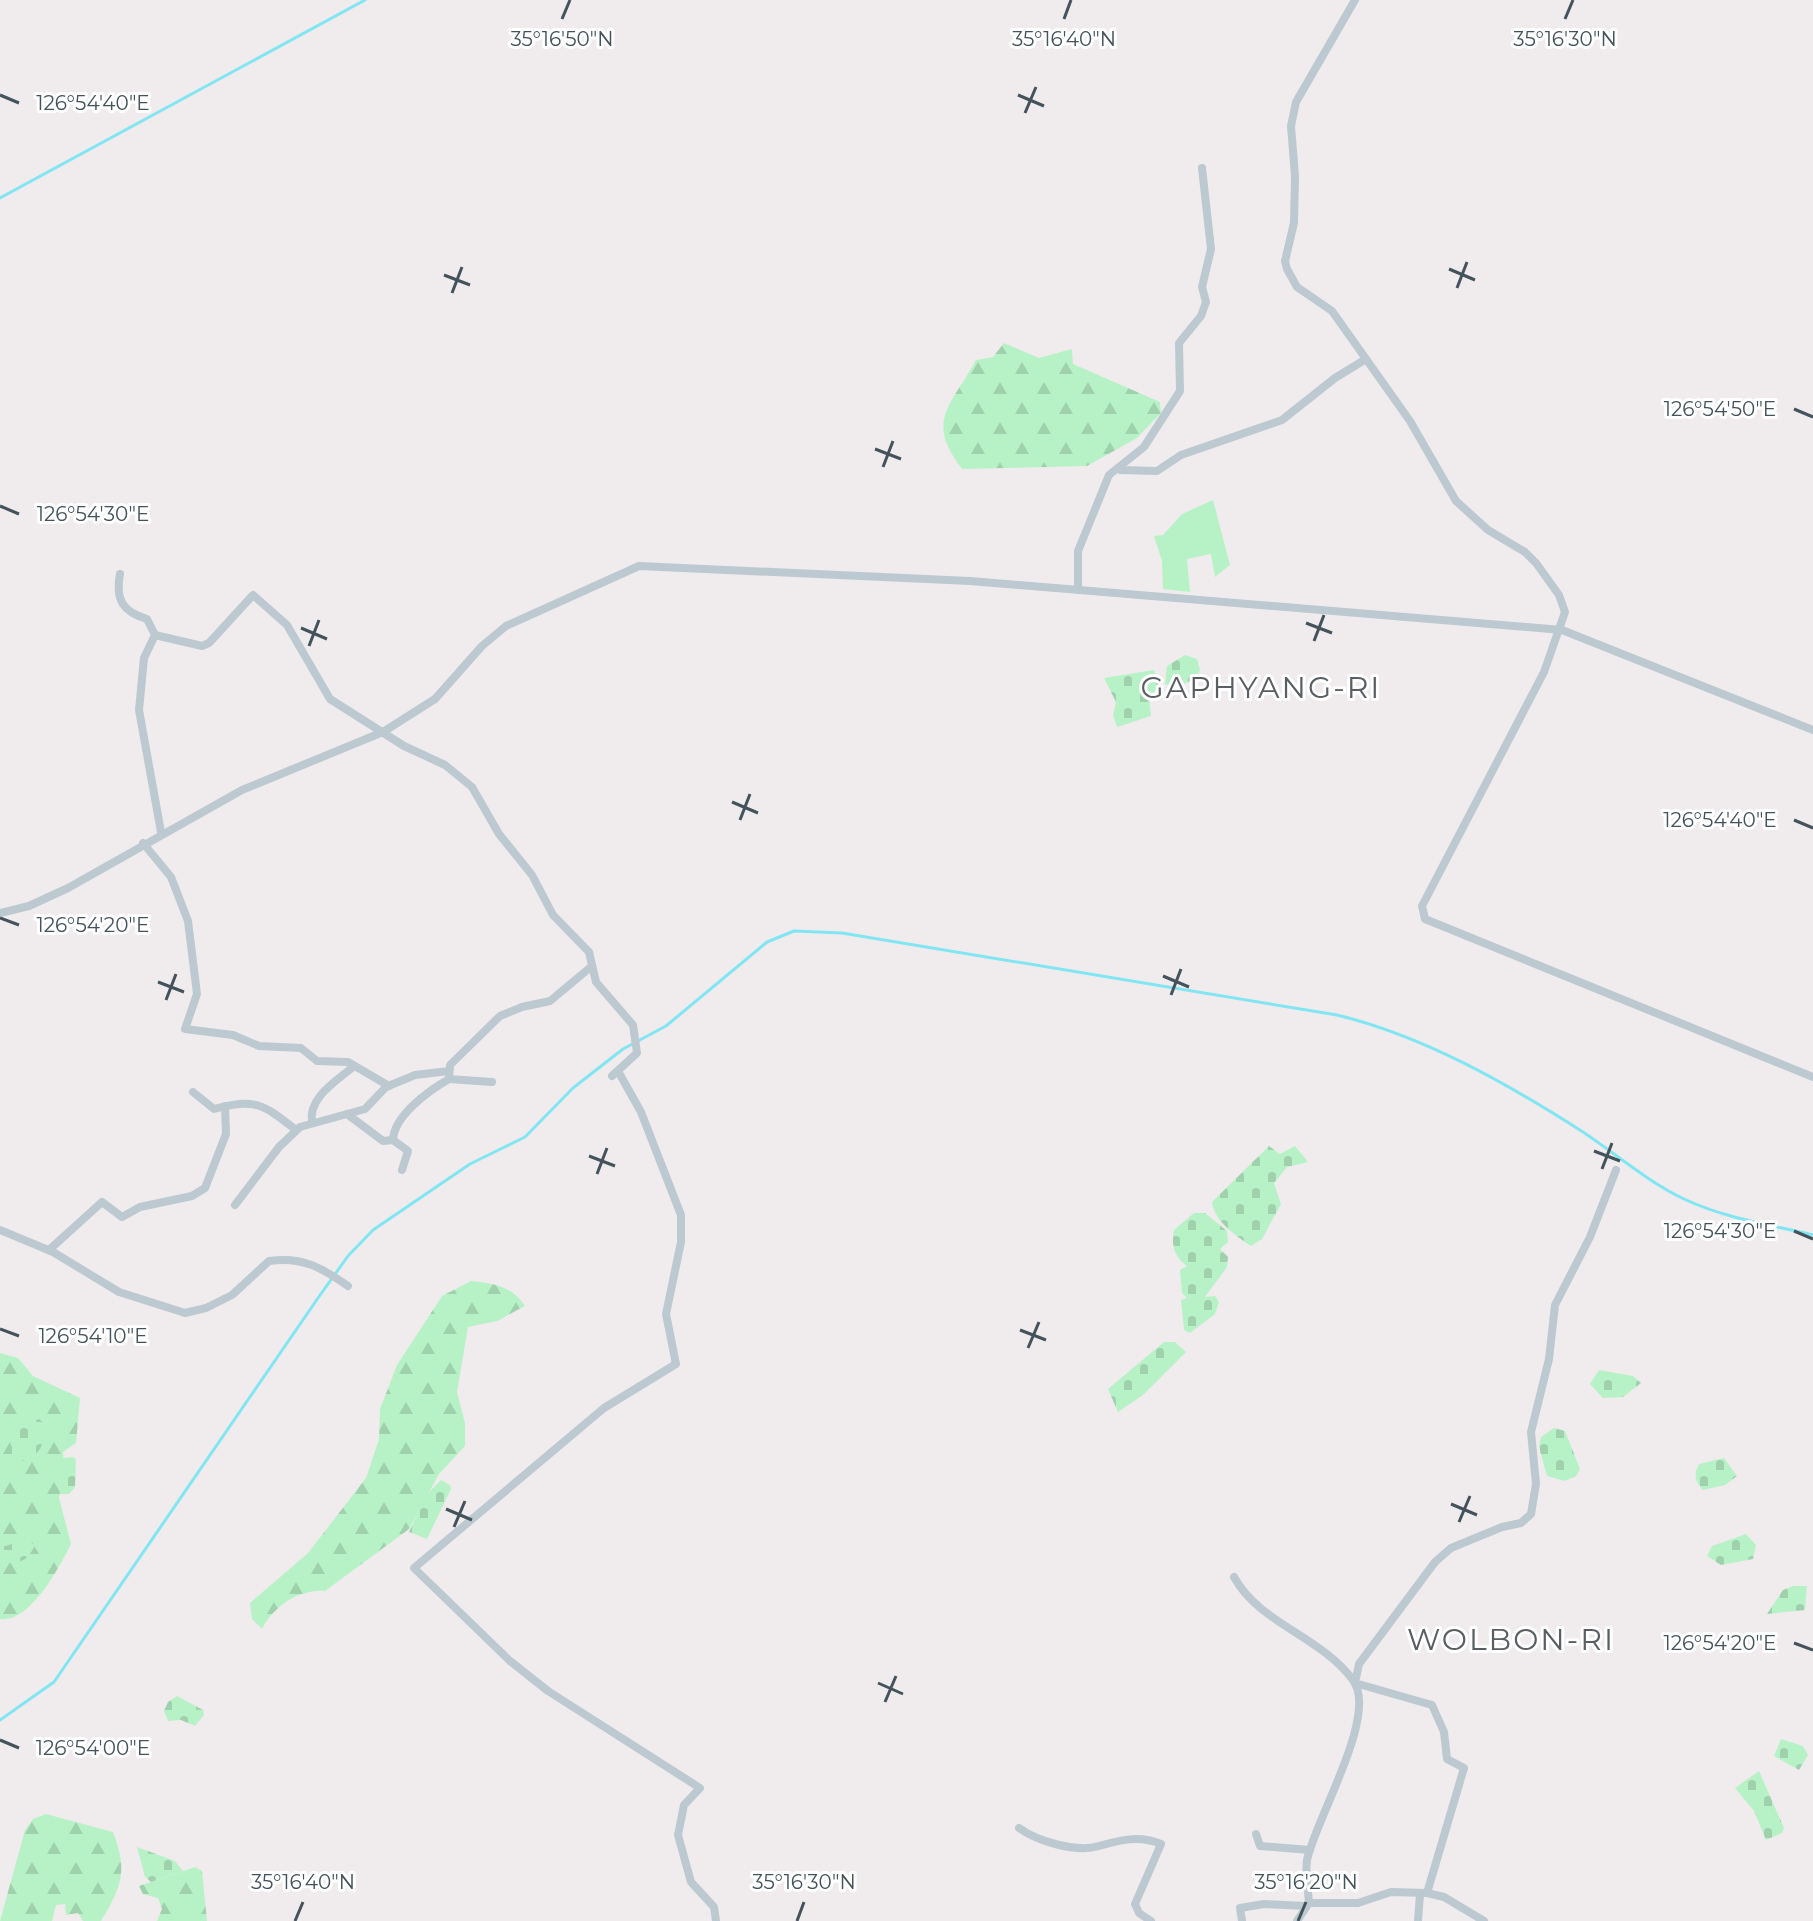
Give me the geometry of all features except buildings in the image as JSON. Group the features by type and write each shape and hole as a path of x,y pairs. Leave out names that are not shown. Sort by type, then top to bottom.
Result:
{"street":[{"path":"1355,0 1296,102 1291,126 1295,176 1294,223 1285,261 1297,287 1332,311 1410,421 1456,501 1488,530 1525,552 1549,579 1565,612 1562,630 1544,672 1422,906 1425,919 1813,1077"},
{"path":"1078,589 1078,551 1109,475 1120,470 1161,425 1180,391 1179,343 1201,316 1206,302 1202,287 1211,249 1202,168"},
{"path":"1120,470 1157,471 1181,455 1282,420 1335,378 1366,359"},
{"path":"0,913 29,906 68,888 161,832 263,780 383,732 435,699 482,646 506,626 639,566 1078,589 1562,630 1813,730"},
{"path":"120,574 117,590 123,608 147,619 155,635"},
{"path":"155,635 206,646 253,595 287,625 324,694 350,715 445,765 472,787 499,834 532,875 553,915 589,952 596,982 628,1017 636,1032 638,1049 615,1074 635,1099 681,1215 681,1242 666,1314 676,1364 604,1408 414,1568 537,1683 700,1788 684,1805 678,1835 691,1882 714,1907 716,1921"},
{"path":"155,635 144,658 139,710 161,832"},
{"path":"143,843 171,877 188,921 197,994 185,1029 233,1035 259,1046 301,1048 317,1061 342,1060 389,1086"},
{"path":"393,1140 394,1131 408,1112 449,1075 450,1065 500,1016 550,1001 592,966"},
{"path":"312,1122 311,1109 315,1101 354,1066"},
{"path":"235,1205 261,1167 296,1130 312,1122 368,1108 389,1086 424,1073 492,1082"},
{"path":"193,1092 214,1109 255,1103 296,1130"},
{"path":"49,1250 102,1202 122,1217 140,1207 192,1196 205,1188 226,1134 225,1106"},
{"path":"347,1114 383,1141 393,1140 408,1151 402,1170"},
{"path":"1297,1921 1308,1905 1306,1871 1310,1850 1359,1721 1355,1683 1364,1654 1435,1562 1451,1548 1502,1527 1521,1523 1531,1514 1536,1484 1531,1432 1549,1359 1555,1305 1590,1237 1616,1170"},
{"path":"0,1230 49,1250 119,1292 185,1313 206,1308 236,1292 269,1261 303,1260 328,1270 346,1284"},
{"path":"1234,1577 1267,1615 1326,1650 1355,1683 1432,1705 1444,1732 1447,1759 1464,1768 1418,1921"},
{"path":"1019,1828 1033,1838 1054,1844 1095,1847 1139,1838 1161,1844 1135,1904 1139,1913 1151,1921"},
{"path":"1256,1834 1260,1846 1310,1850"},
{"path":"1242,1921 1240,1908 1264,1904 1358,1903 1391,1892 1444,1897 1484,1921"}],"green space":[{"path":"1004,343 1039,358 1072,349 1073,364 1160,402 1161,413 1137,438 1087,466 962,469 945,438 943,425 946,413 976,360 993,357"},
{"path":"1213,500 1230,565 1215,577 1211,554 1187,559 1190,592 1163,589 1162,561 1154,536 1163,535 1182,514"},
{"path":"1185,655 1197,659 1200,670 1195,680 1185,683 1180,690 1165,684 1167,666"},
{"path":"1154,670 1161,685 1149,697 1151,716 1117,727 1113,715 1116,702 1104,678"},
{"path":"1269,1146 1280,1154 1295,1146 1308,1162 1287,1167 1274,1183 1281,1204 1262,1239 1251,1246 1221,1221 1212,1202"},
{"path":"1194,1213 1205,1213 1227,1231 1228,1242 1220,1249 1228,1257 1227,1267 1205,1297 1215,1296 1219,1302 1215,1314 1190,1333 1184,1330 1181,1300 1187,1298 1182,1293 1180,1270 1187,1266 1176,1255 1173,1241 1174,1230"},
{"path":"471,1281 501,1287 514,1294 525,1306 497,1321 468,1327 457,1392 465,1423 465,1446 439,1474 409,1529 325,1591 297,1596 280,1606 262,1629 252,1619 250,1603 308,1553 366,1478 379,1439 380,1409 397,1365 442,1296"},
{"path":"1164,1342 1175,1342 1186,1352 1143,1395 1118,1412 1108,1389"},
{"path":"0,1353 18,1358 33,1376 80,1398 76,1443 63,1452 64,1475 59,1498 71,1544 51,1579 32,1603 11,1618 0,1619"},
{"path":"1599,1370 1633,1376 1641,1383 1623,1397 1603,1398 1590,1384"},
{"path":"39,1419 45,1424 45,1433 36,1454 23,1461 7,1456 15,1429"},
{"path":"1554,1428 1565,1431 1580,1469 1576,1476 1565,1481 1547,1476 1539,1447 1541,1437"},
{"path":"63,1458 76,1459 75,1487 69,1494 60,1494"},
{"path":"1724,1458 1737,1476 1725,1485 1703,1490 1696,1478 1699,1464"},
{"path":"441,1480 451,1489 427,1539 409,1532 426,1495"},
{"path":"1746,1534 1756,1545 1753,1559 1721,1565 1707,1556 1712,1546"},
{"path":"25,1540 35,1545 29,1555 18,1562 2,1563 0,1571 0,1543 2,1547"},
{"path":"1807,1586 1805,1610 1767,1614 1783,1590"},
{"path":"177,1696 203,1710 204,1715 195,1726 181,1720 168,1721 164,1711 168,1702"},
{"path":"1781,1739 1803,1746 1808,1755 1799,1770 1774,1756"},
{"path":"1759,1771 1784,1828 1782,1833 1766,1840 1754,1811 1735,1788"},
{"path":"46,1814 113,1832 120,1857 120,1878 114,1898 101,1921 83,1921 78,1913 66,1915 65,1904 56,1905 52,1921 0,1921 25,1830 33,1819"},
{"path":"137,1847 175,1861 183,1871 151,1882 145,1877"},
{"path":"195,1867 202,1871 207,1921 157,1921 162,1909 158,1898 143,1894 139,1886"}],"waterway":[{"path":"0,198 365,0"},
{"path":"0,1720 54,1682 318,1298 348,1256 373,1230 470,1164 525,1137 573,1088 623,1049 666,1026 767,942 794,931 842,933 1337,1015 1369,1024 1402,1035 1495,1079 1583,1132 1684,1199 1731,1216 1813,1235"}],"district":[{"name":"GAPHYANG-RI","path":"1261,688"},
{"name":"WOLBON-RI","path":"1511,1640"}]}
